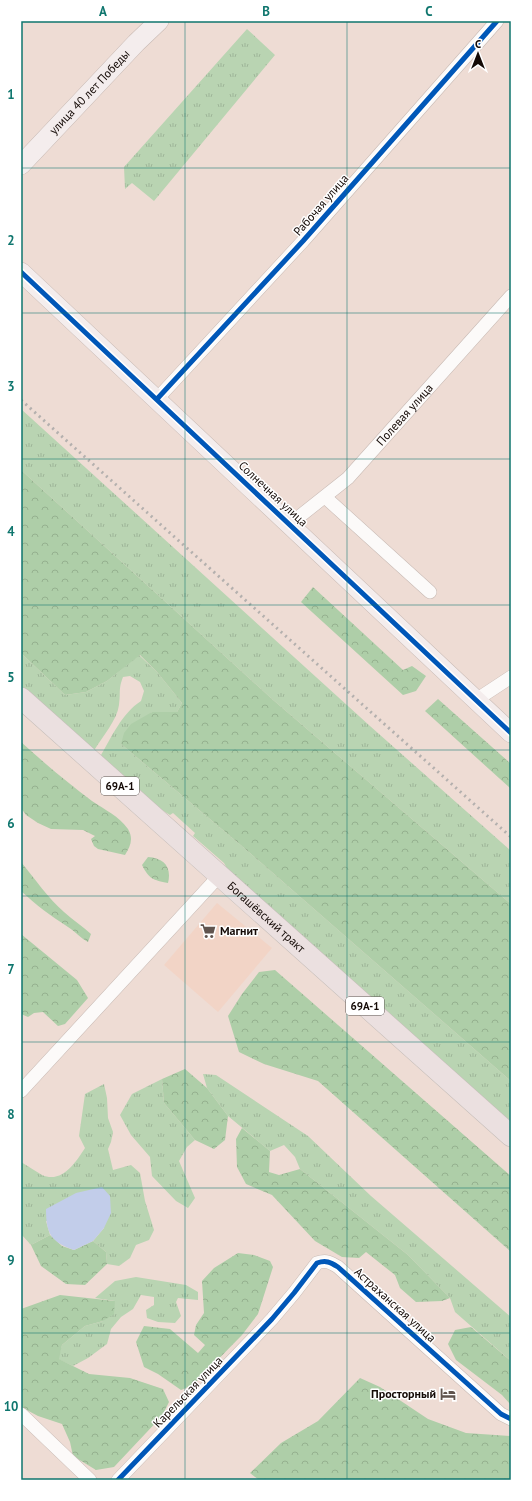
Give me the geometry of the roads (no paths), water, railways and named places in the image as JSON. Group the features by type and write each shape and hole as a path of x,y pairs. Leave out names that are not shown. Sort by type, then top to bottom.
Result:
{"main road":[{"name":"Богашёвский тракт","path":"21,698 511,1136"}],"street":[{"name":"улица 40 лет Победы","path":"21,165 136,43 159,21"},
{"name":"Рабочая улица","path":"157,399 303,241 497,21"},
{"name":"Солнечная улица","path":"21,272 511,733"},
{"name":"Полевая улица","path":"290,524 348,478 511,296"},
{"path":"325,497 430,592"},
{"path":"476,700 511,677"},
{"path":"21,1091 219,876"},
{"name":"Астраханская улица","path":"272,1319 317,1263 329,1261 338,1267 501,1414 511,1420"},
{"name":"Карельская улица","path":"118,1480 272,1319"},
{"path":"21,1414 90,1480"}],"water":[{"path":"102,1187 110,1196 111,1213 104,1228 93,1241 74,1250 60,1244 55,1240 51,1236 47,1225 46,1209 76,1193"}],"railway":[{"path":"21,400 511,837"}],"place":[{"name":"Магнит","path":"208,931"},
{"name":"Просторный","path":"448,1394"}]}
